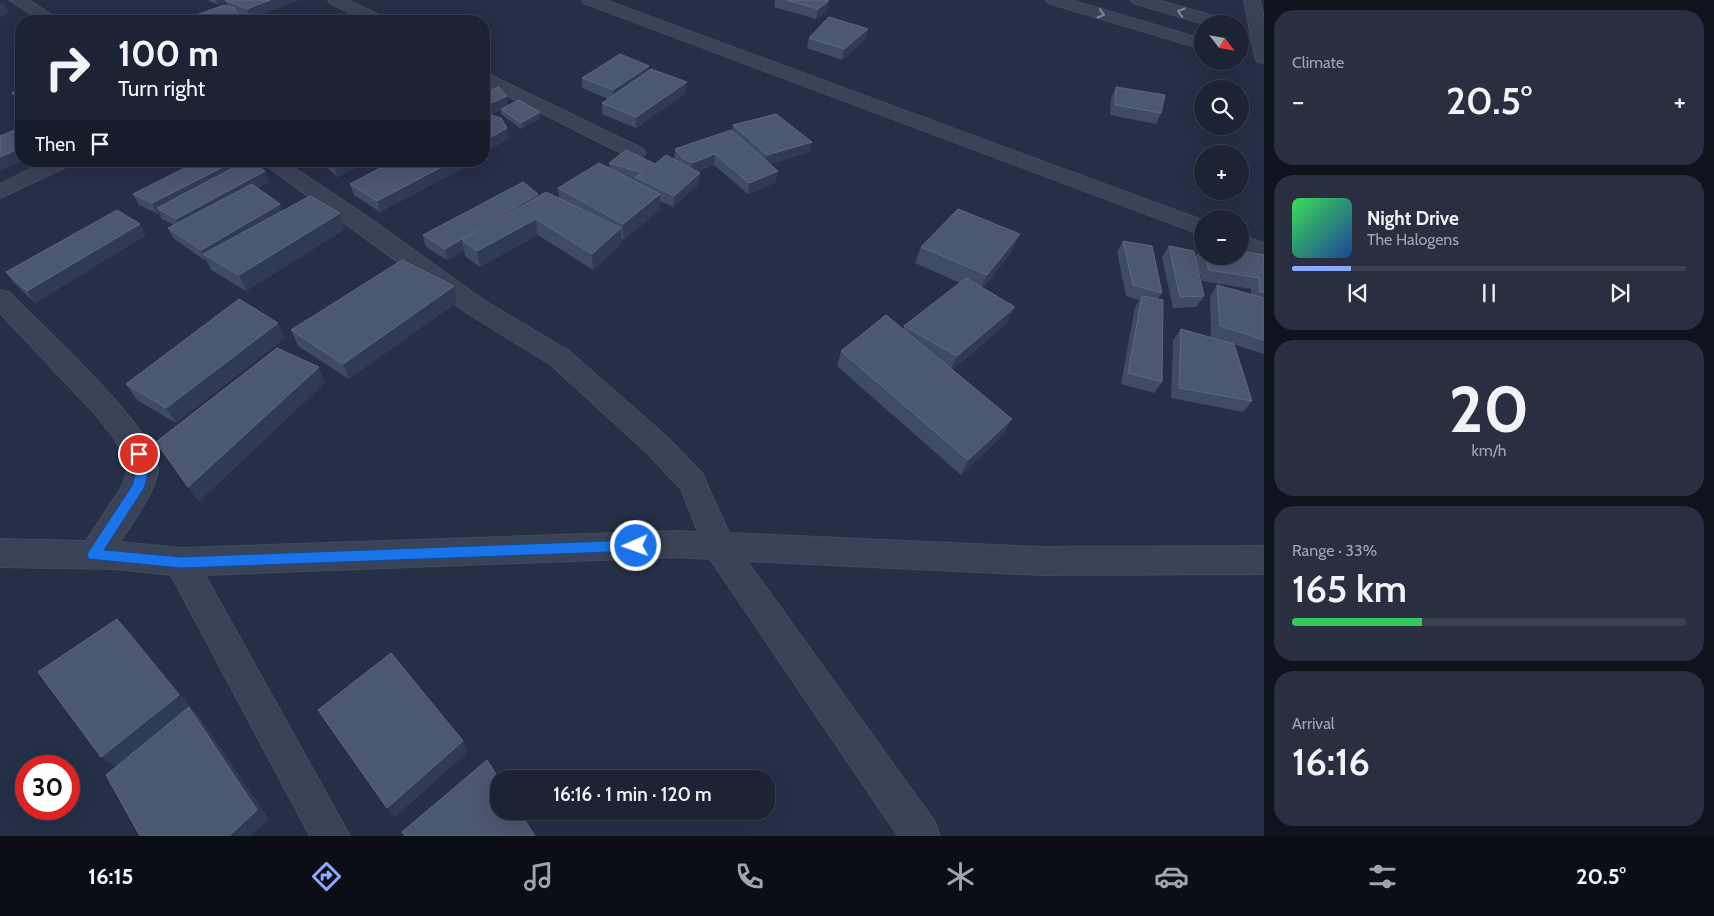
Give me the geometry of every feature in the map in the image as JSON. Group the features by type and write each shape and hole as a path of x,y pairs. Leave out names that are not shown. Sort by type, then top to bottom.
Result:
{"street":[{"path":"17,0 43,15"},
{"path":"336,0 363,15"},
{"path":"590,0 1194,225"},
{"path":"1054,0 1194,42"},
{"path":"1138,0 1194,16"},
{"path":"1252,0 1262,35 1259,59"},
{"path":"1249,31 1262,35"},
{"path":"490,80 636,153"},
{"path":"0,192 51,167"},
{"path":"279,167 360,222 476,307 560,358 657,445 692,481 718,546 921,836"},
{"path":"1249,245 1264,251"},
{"path":"0,298 96,398 134,442 144,466 138,488 94,555"},
{"path":"0,553 94,555 181,562 665,545 1040,561 1264,560"},
{"path":"181,562 331,836"}],"building":[{"path":"225,0 270,0 247,9"},
{"path":"786,0 824,0 829,1 818,9"},
{"path":"224,5 234,8 238,15 196,15"},
{"path":"829,17 868,29 844,49 809,38"},
{"path":"620,54 649,66 613,90 582,78"},
{"path":"651,69 687,82 636,117 602,103"},
{"path":"499,87 507,96 490,103 490,91"},
{"path":"1116,87 1165,95 1161,113 1115,105"},
{"path":"519,100 540,112 521,123 501,109"},
{"path":"776,114 812,142 767,155 733,125"},
{"path":"490,115 501,118 507,128 490,138"},
{"path":"15,130 15,151 0,157 0,136"},
{"path":"731,130 778,171 749,183 715,154 692,163 681,157 675,149"},
{"path":"626,150 655,164 666,155 700,173 674,196 635,177 643,173 609,163"},
{"path":"599,163 660,194 623,224 558,188"},
{"path":"187,167 223,167 152,203 133,194"},
{"path":"235,167 258,167 265,171 176,219 157,208"},
{"path":"382,167 442,167 377,201 350,184"},
{"path":"523,182 538,194 445,249 423,235"},
{"path":"252,184 280,204 201,250 168,228"},
{"path":"546,192 621,228 592,254 536,219 477,251 462,240"},
{"path":"310,196 340,213 239,275 203,254"},
{"path":"958,209 1020,234 987,275 921,247"},
{"path":"117,210 140,224 27,291 6,272"},
{"path":"1123,241 1152,246 1162,293 1133,285"},
{"path":"1169,246 1194,251 1194,265 1197,265 1204,296 1180,297"},
{"path":"1249,252 1264,255 1264,292 1260,292 1259,278 1209,270 1208,265 1249,265"},
{"path":"402,260 454,286 343,364 291,330"},
{"path":"966,278 1015,307 957,356 904,326"},
{"path":"1217,285 1264,298 1264,340 1220,326"},
{"path":"1142,296 1163,300 1162,382 1128,373"},
{"path":"239,299 278,323 166,408 126,384"},
{"path":"886,315 1012,419 968,460 841,351"},
{"path":"1181,329 1234,344 1252,401 1179,388"},
{"path":"277,348 319,367 188,487 156,442"},
{"path":"117,619 179,695 101,757 38,672"},
{"path":"391,653 463,741 387,808 318,710"},
{"path":"189,707 257,810 229,836 140,836 106,775"},
{"path":"487,760 493,770 490,770 490,820 525,820 535,836 405,836 402,832"}],"route":[{"path":"139,454 144,466 138,488 94,555 117,555 181,562 636,546"}]}
